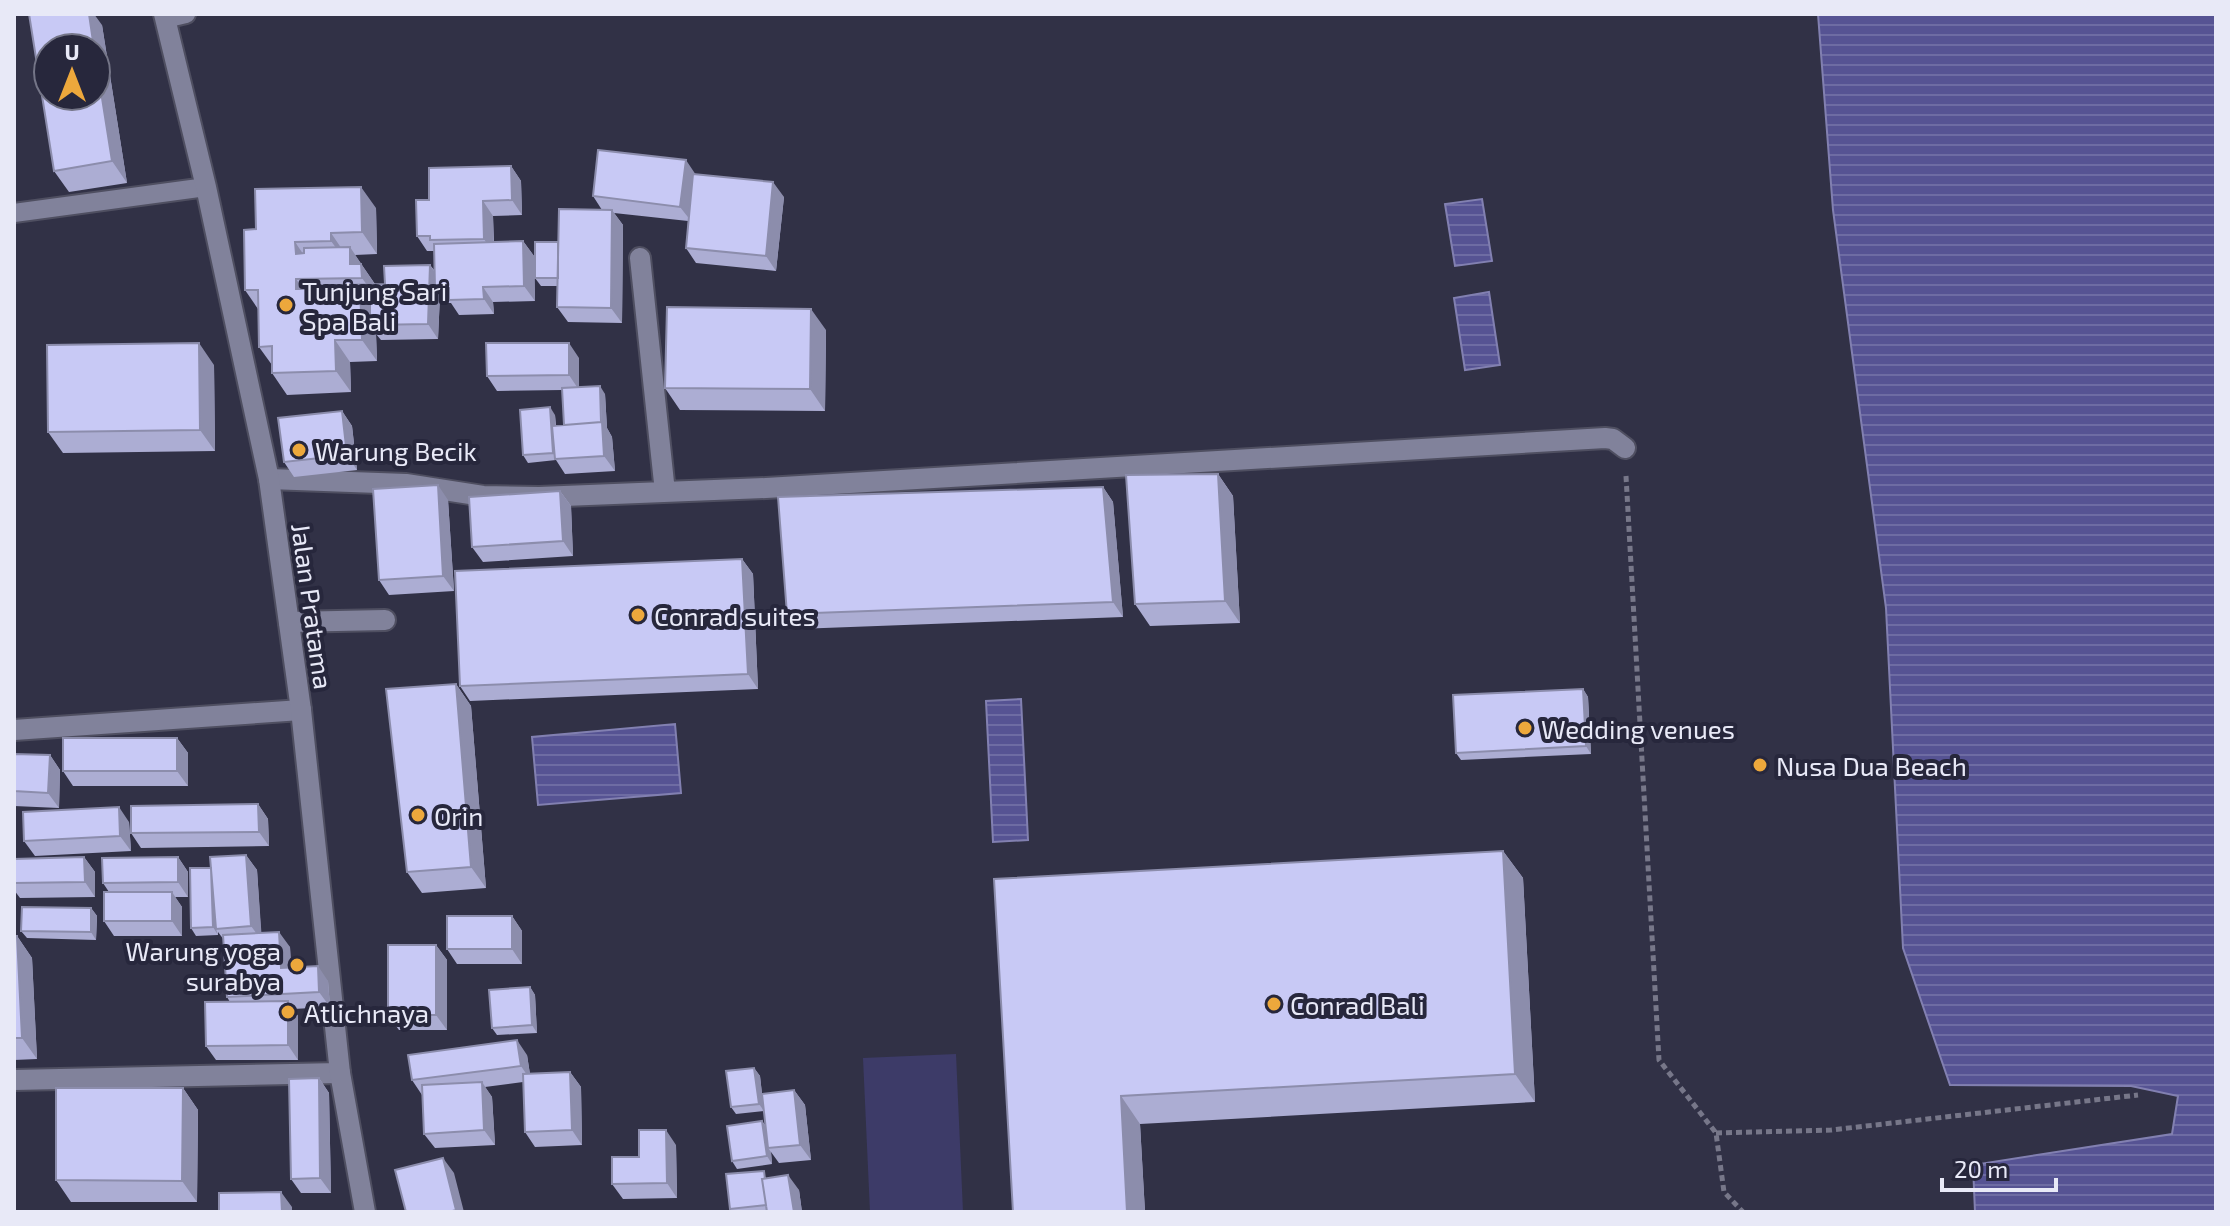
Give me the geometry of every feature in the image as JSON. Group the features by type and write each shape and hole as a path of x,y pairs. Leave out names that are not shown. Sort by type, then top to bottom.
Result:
{"street":[{"name":"Jalan Pratama","path":"164,17 206,187 269,479 301,710 340,1073 365,1212"},
{"path":"640,258 665,492"},
{"path":"269,479 406,484 483,496 665,492 1605,438 1613,439 1625,448"},
{"path":"289,622 385,620"},
{"path":"14,730 301,710"},
{"path":"14,1080 340,1073"}],"lane":[{"path":"164,17 186,14"},
{"path":"14,213 206,187"}],"path":[{"path":"1625,448 1639,762 1659,1060 1716,1133 1724,1192 1743,1212"},
{"path":"1716,1133 1831,1130 2138,1095"}],"shaded area":[{"path":"1818,14 2216,14 2216,1212 1975,1212 1973,1165 2172,1134 2178,1096 2131,1086 1950,1085 1903,948 1886,608 1833,210"},
{"path":"1482,199 1492,261 1455,266 1445,204"},
{"path":"1489,292 1500,365 1465,370 1454,298"},
{"path":"1021,699 1028,840 993,842 986,701"},
{"path":"675,724 681,793 538,805 532,737"},
{"path":"956,1054 963,1212 870,1212 863,1058"}],"building":[{"path":"29,14 89,14 92,32 32,33"},
{"path":"45,112 104,112 112,161 54,171"},
{"path":"598,150 686,160 680,207 593,196"},
{"path":"511,166 512,200 483,201 484,239 430,240 430,236 417,236 416,200 429,200 429,168"},
{"path":"693,174 773,182 766,256 686,248"},
{"name":"Tunjung Sari Spa Bali","path":"361,187 362,232 331,233 331,241 295,242 296,254 304,253 304,248 350,247 350,264 361,264 362,278 296,279 296,289 360,287 362,340 335,340 336,371 272,373 272,346 259,347 258,290 245,290 244,230 256,229 255,189"},
{"path":"559,209 612,210 611,308 557,307"},
{"path":"523,241 524,286 483,287 484,299 449,300 449,288 435,288 434,244"},
{"path":"535,242 558,242 558,278 535,278"},
{"path":"430,265 428,324 370,325 370,294 365,294 360,287 301,289 301,286 385,284 384,266"},
{"path":"667,307 811,309 810,389 665,388"},
{"path":"199,343 200,430 48,432 47,345"},
{"path":"486,343 569,343 569,375 487,376"},
{"path":"600,386 601,422 564,425 562,388"},
{"path":"550,407 553,453 523,455 520,410"},
{"path":"342,411 347,455 284,462 278,418"},
{"path":"602,422 604,456 555,459 552,426"},
{"path":"1218,474 1225,601 1135,604 1126,475"},
{"path":"438,485 443,576 379,580 373,489"},
{"path":"1103,487 1113,602 787,614 778,497"},
{"path":"560,491 563,541 472,547 469,497"},
{"path":"742,559 748,674 460,686 455,571"},
{"path":"456,684 471,867 407,872 386,689"},
{"name":"Wedding venues","path":"1583,689 1586,746 1456,753 1453,695"},
{"path":"63,738 177,738 177,771 63,771"},
{"path":"14,754 50,755 48,793 14,791"},
{"path":"258,804 259,832 131,833 131,806"},
{"path":"119,807 120,836 24,841 23,812"},
{"name":"Conrad Bali","path":"1503,851 1515,1074 1121,1096 1127,1212 1013,1212 994,879"},
{"path":"246,855 251,926 216,929 210,857"},
{"path":"84,857 85,882 14,883 14,859"},
{"path":"178,857 178,882 103,883 102,858"},
{"path":"190,868 211,868 213,927 191,928"},
{"path":"104,892 172,892 172,921 104,921"},
{"path":"22,907 91,908 91,932 21,931"},
{"path":"447,916 512,916 512,949 447,949"},
{"path":"279,932 281,968 318,966 319,992 227,997 223,935"},
{"path":"14,936 17,936 22,1038 14,1038"},
{"path":"388,945 436,945 436,1015 388,1015"},
{"path":"530,987 532,1025 492,1028 489,990"},
{"path":"288,1001 288,1045 206,1046 205,1002"},
{"path":"517,1040 521,1066 412,1080 408,1055"},
{"path":"754,1068 759,1104 731,1107 726,1071"},
{"path":"570,1072 572,1130 525,1132 523,1074"},
{"path":"319,1078 320,1178 291,1179 289,1079"},
{"path":"482,1082 484,1130 424,1134 422,1085"},
{"path":"56,1088 183,1088 182,1181 56,1180"},
{"path":"794,1090 800,1145 768,1148 762,1094"},
{"path":"762,1121 767,1156 732,1161 727,1126"},
{"path":"639,1130 666,1130 667,1183 612,1184 612,1157 639,1157"},
{"path":"443,1158 456,1210 406,1212 395,1170"},
{"path":"764,1171 765,1179 762,1179 766,1205 730,1209 726,1174"},
{"path":"788,1175 794,1212 767,1212 762,1179"},
{"path":"281,1192 282,1212 219,1212 219,1193"}],"place":[{"name":"Tunjung Sari Spa Bali","path":"286,305"},
{"name":"Warung Becik","path":"299,450"},
{"name":"Conrad suites","path":"638,615"},
{"name":"Wedding venues","path":"1525,728"},
{"name":"Nusa Dua Beach","path":"1760,765"},
{"name":"Orin","path":"418,815"},
{"name":"Warung yoga surabya","path":"297,965"},
{"name":"Conrad Bali","path":"1274,1004"},
{"name":"Atlichnaya","path":"288,1012"}]}
